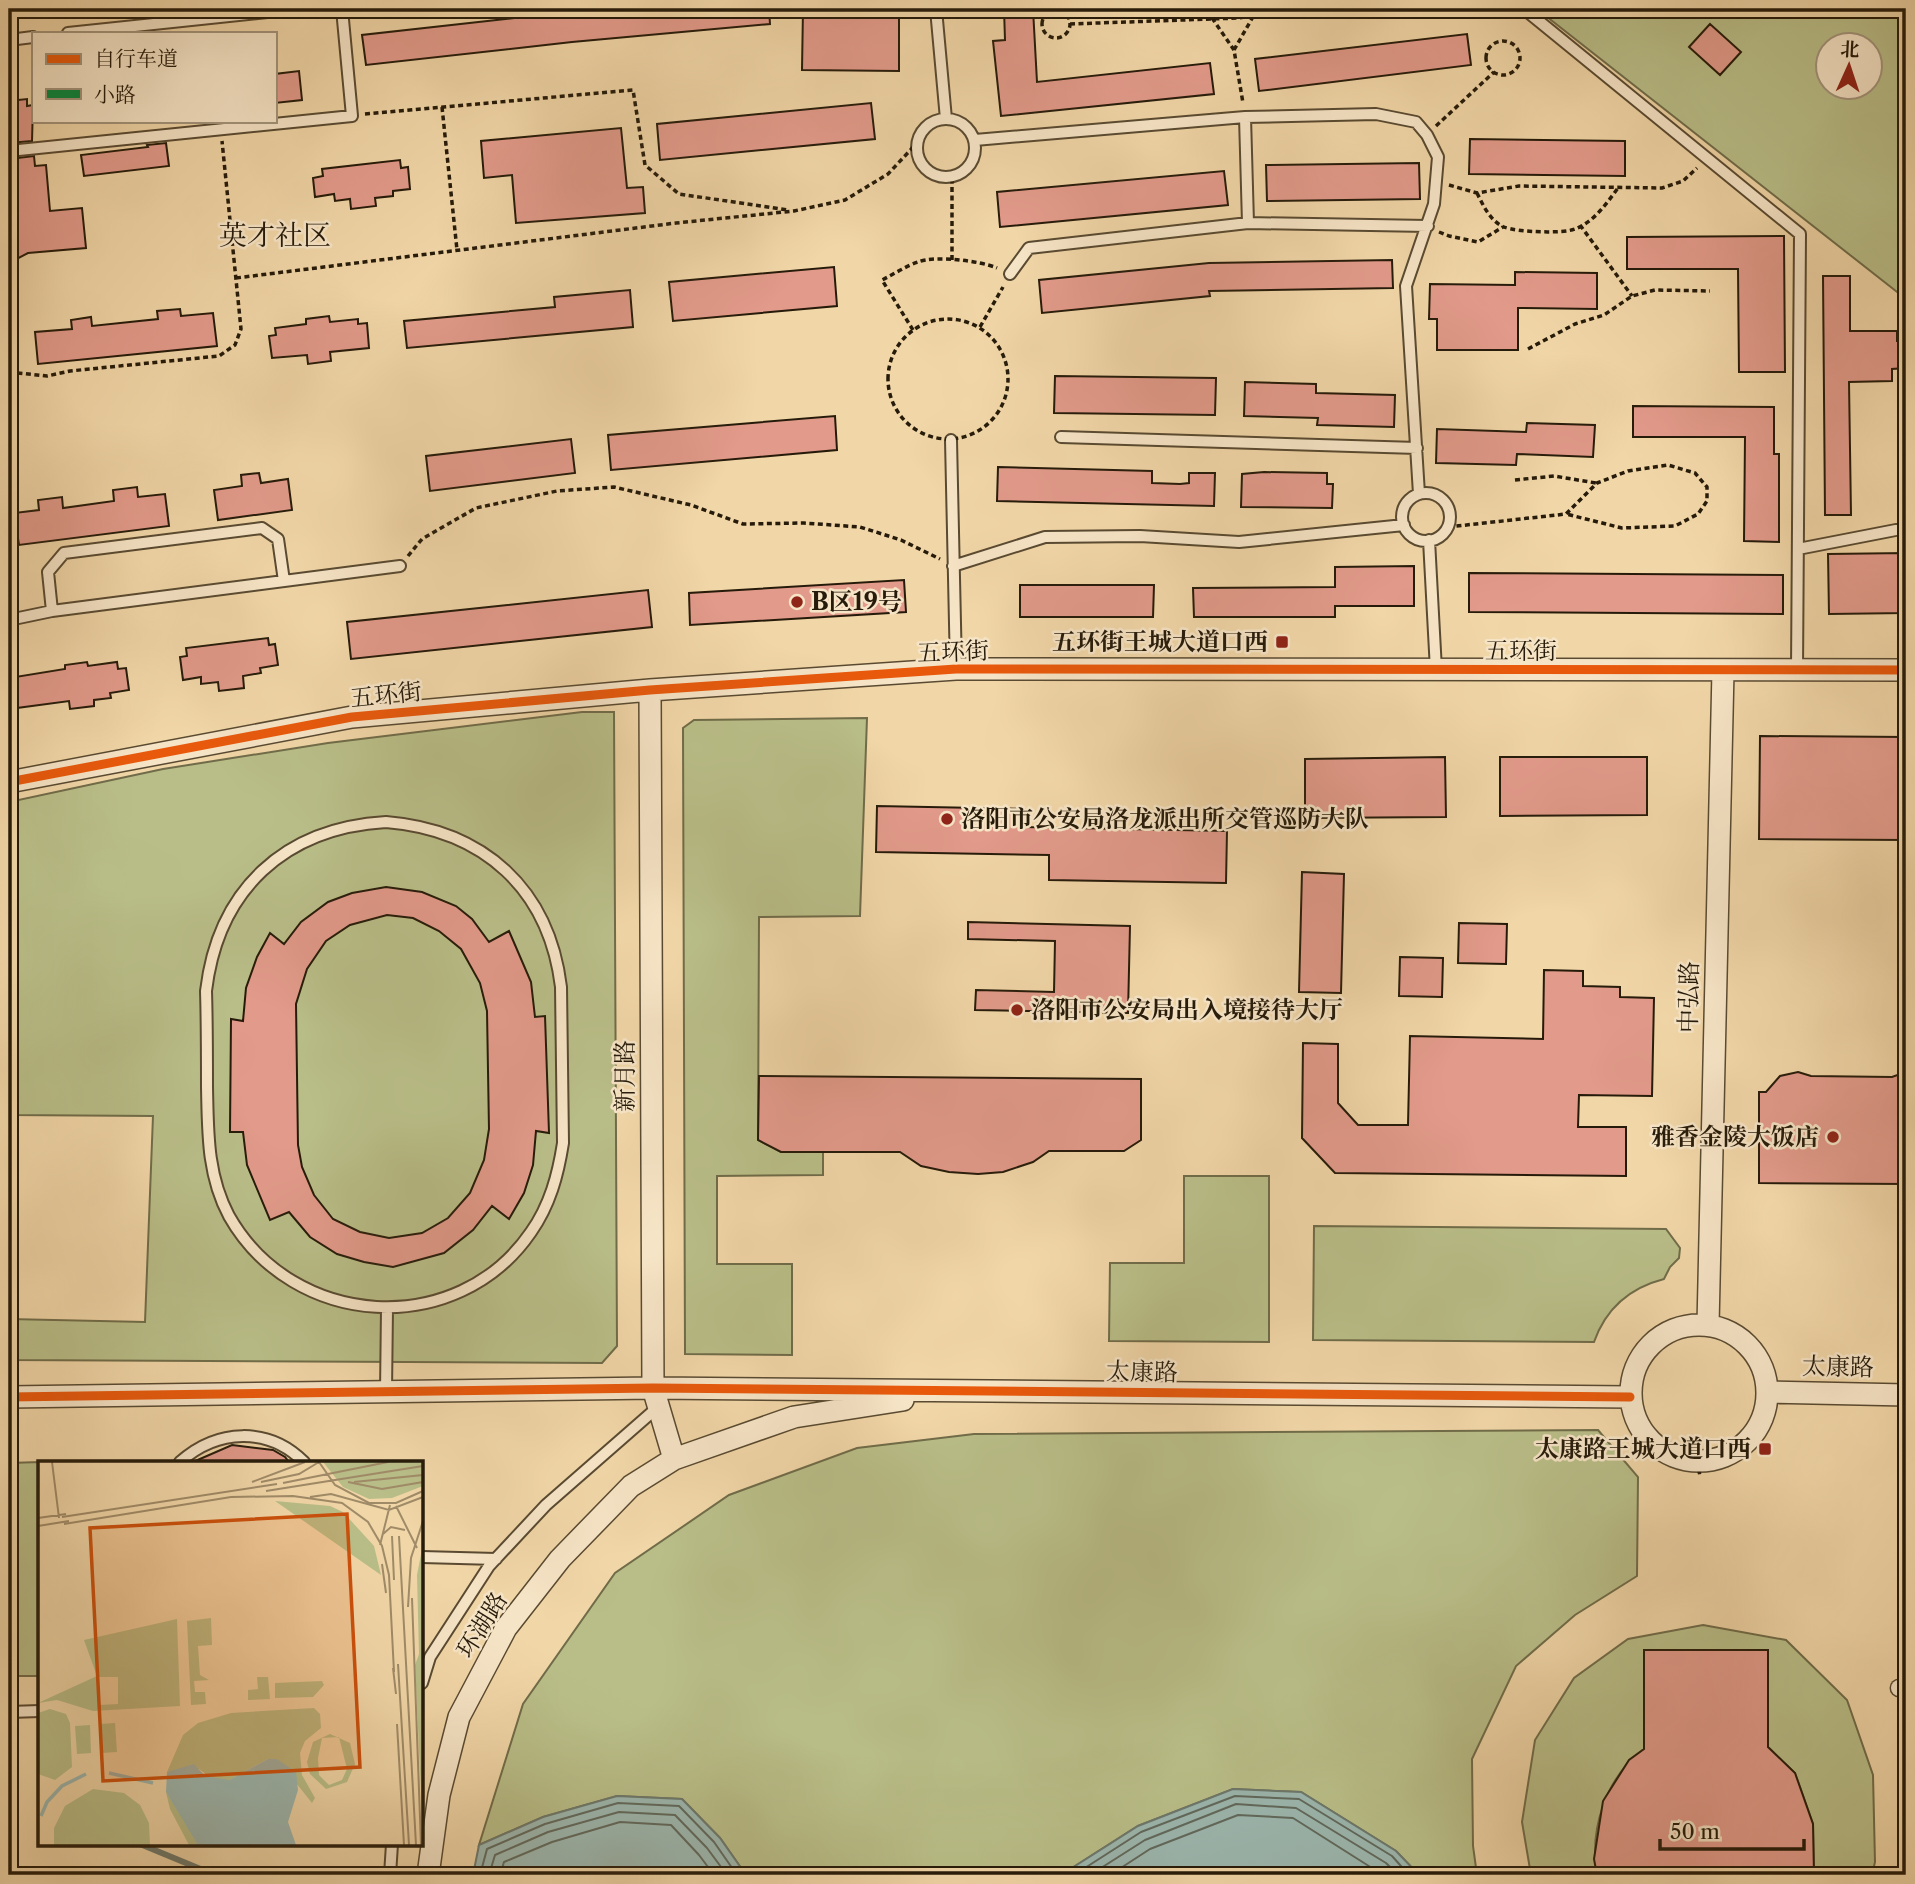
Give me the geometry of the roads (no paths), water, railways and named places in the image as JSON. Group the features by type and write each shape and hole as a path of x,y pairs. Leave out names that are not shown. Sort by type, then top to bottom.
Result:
{"street":[{"name":"五环街","path":"9,782 352,717 650,690 956,669 1906,670"},
{"name":"中弘路","path":"1708,1325 1723,671"},
{"name":"新月路","path":"650,690 656,1397 674,1459"},
{"path":"1708,1325 1732,1333 1751,1348 1764,1368 1768,1392 1765,1415 1753,1436 1735,1452 1708,1461 1699,1468 1662,1451 1644,1435 1633,1414 1630,1397 1633,1373 1644,1352 1653,1343 1662,1335 1684,1326 1708,1325"},
{"name":"太康路","path":"9,1397 386,1392 656,1397 1062,1391 1630,1397"},
{"name":"环湖路","path":"428,1875 439,1795 459,1717 506,1628 560,1559 631,1486 674,1459 794,1417 920,1397 1062,1391"},
{"name":"太康路","path":"1768,1392 1906,1395"}],"lane":[{"path":"78,32 296,9"},
{"path":"9,150 352,116 342,9"},
{"path":"936,9 946,119"},
{"path":"1524,9 1800,234 1797,671"},
{"path":"9,40 32,37"},
{"path":"975,140 1245,117 1376,114 1416,122 1427,135 1438,157 1437,182 1428,226 1415,254 1406,286 1419,494"},
{"path":"1245,117 1248,223"},
{"path":"946,119 964,125 975,140 973,159 968,167 952,176 933,174 926,169 917,152 917,143 927,125 946,119"},
{"path":"1010,274 1029,248 1248,223 1428,226"},
{"path":"1061,437 1417,448"},
{"path":"951,440 956,669"},
{"path":"1798,549 1905,528 1906,464"},
{"path":"1419,494 1435,495 1447,505 1450,520 1448,527 1443,534 1429,540 1414,537 1404,525 1407,503 1419,494"},
{"path":"953,566 1045,537 1140,536 1239,542 1404,525"},
{"path":"52,611 48,572 64,553 262,528 278,539 284,581"},
{"path":"1429,540 1436,670"},
{"path":"9,620 52,611 400,566"},
{"path":"386,822 429,828 471,845 506,871 540,914 553,944 561,987 563,1143 559,1167 543,1212 516,1251 479,1282 458,1293 411,1306 387,1308 340,1302 295,1283 257,1254 229,1215 215,1182 208,1147 206,991 214,947 222,926 246,887 262,871 289,850 319,835 341,827 386,822"},
{"path":"386,1392 387,1308"},
{"path":"424,1676 430,1657 496,1559 547,1504 656,1397"},
{"path":"181,1461 212,1441 234,1435 257,1437 280,1444 303,1461"},
{"path":"424,1558 496,1559"},
{"path":"9,1712 38,1712"},
{"path":"390,1875 392,1846"}],"water":[{"path":"1233,1789 1301,1792 1396,1851 1419,1875 1061,1875 1138,1826"},
{"path":"617,1796 682,1799 720,1838 746,1875 473,1875 479,1845 543,1817"}],"waterway":[{"path":"145,1846 215,1875"}],"place":[{"name":"B区19号","path":"797,602"},
{"name":"五环街王城大道口西","path":"1282,642"},
{"name":"洛阳市公安局洛龙派出所交管巡防大队","path":"947,819"},
{"name":"洛阳市公安局出入境接待大厅","path":"1017,1010"},
{"name":"雅香金陵大饭店","path":"1833,1137"},
{"name":"太康路王城大道口西","path":"1765,1449"}],"district":[{"name":"英才社区","path":"275,235"}]}
